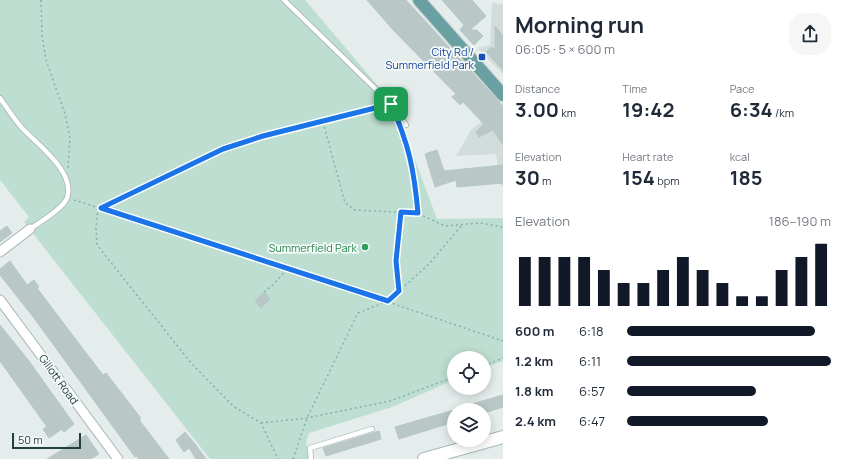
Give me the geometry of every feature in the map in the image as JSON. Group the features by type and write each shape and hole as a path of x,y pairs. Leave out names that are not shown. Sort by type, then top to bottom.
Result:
{"main road":[{"path":"418,0 502,93"},
{"path":"424,459 503,437"}],"street":[{"path":"0,252 30,229"},
{"name":"Gillott Road","path":"0,300 115,458"}],"lane":[{"path":"284,0 391,104 404,127"},
{"path":"0,98 21,127 57,164 63,172 67,182 67,198 62,206 30,229"},
{"path":"311,459 310,448 372,429"}],"path":[{"path":"41,0 42,36 46,60 65,114 70,138 67,182"},
{"path":"101,208 223,149 263,136 391,104"},
{"path":"323,121 345,203 355,210 418,213 445,226 480,223 503,227"},
{"path":"404,127 414,173 418,213"},
{"path":"67,198 288,268 503,341"},
{"path":"98,208 96,228 98,245 191,363 233,406 261,423 278,459"},
{"path":"399,291 396,261 401,212"},
{"path":"293,459 307,418 358,313 388,301 429,264 462,225"},
{"path":"264,292 274,284 288,268"},
{"path":"491,363 503,358"},
{"path":"261,423 307,418 390,400 447,380"}],"shaded area":[{"path":"492,3 503,4 503,74 477,48 490,45"},
{"path":"503,105 503,186 501,186 496,154 456,156 471,130"}],"green space":[{"name":"Summerfield Park","path":"0,0 305,0 395,106 437,219 503,218 503,361 491,365 491,351 447,351 447,383 392,407 309,433 306,442 309,459 210,459 24,222 29,217 0,180"}],"building":[{"path":"367,0 406,0 503,106 503,145 493,130 479,137 476,132 484,124 463,102 460,105 452,97 456,94 394,31"},
{"path":"442,0 472,0 486,16 470,30 477,30 483,36 474,45 460,30 464,25"},
{"path":"495,26 503,36 503,70 486,52 492,47 495,49"},
{"path":"437,150 444,171 503,165 503,183 457,187 456,180 435,187 425,154"},
{"path":"7,226 12,233 0,242 0,231"},
{"path":"10,261 27,285 34,280 39,287 37,288 103,375 106,373 140,417 140,421 169,459 139,459 136,456 135,457 34,318 0,275 0,269"},
{"path":"264,292 270,299 261,308 255,301"},
{"path":"0,325 29,361 74,424 64,432 62,429 49,438 43,429 47,427 0,361"},
{"path":"503,395 503,407 491,411 491,403 475,403"},
{"path":"447,412 447,424 399,439 395,427"},
{"path":"379,431 381,439 326,456 323,448"},
{"path":"185,432 206,459 196,459 189,448 184,452 176,440"},
{"path":"86,435 99,454 91,459 47,459"}],"place":[{"name":"City Rd / Summerfield Park","path":"482,57"},
{"name":"Summerfield Park","path":"365,247"}],"route":[{"path":"391,104 402,129 410,155 414,173 418,213 401,212 398,229 396,261 399,291 388,301 244,253 101,208 223,149 263,136 391,104"}]}
